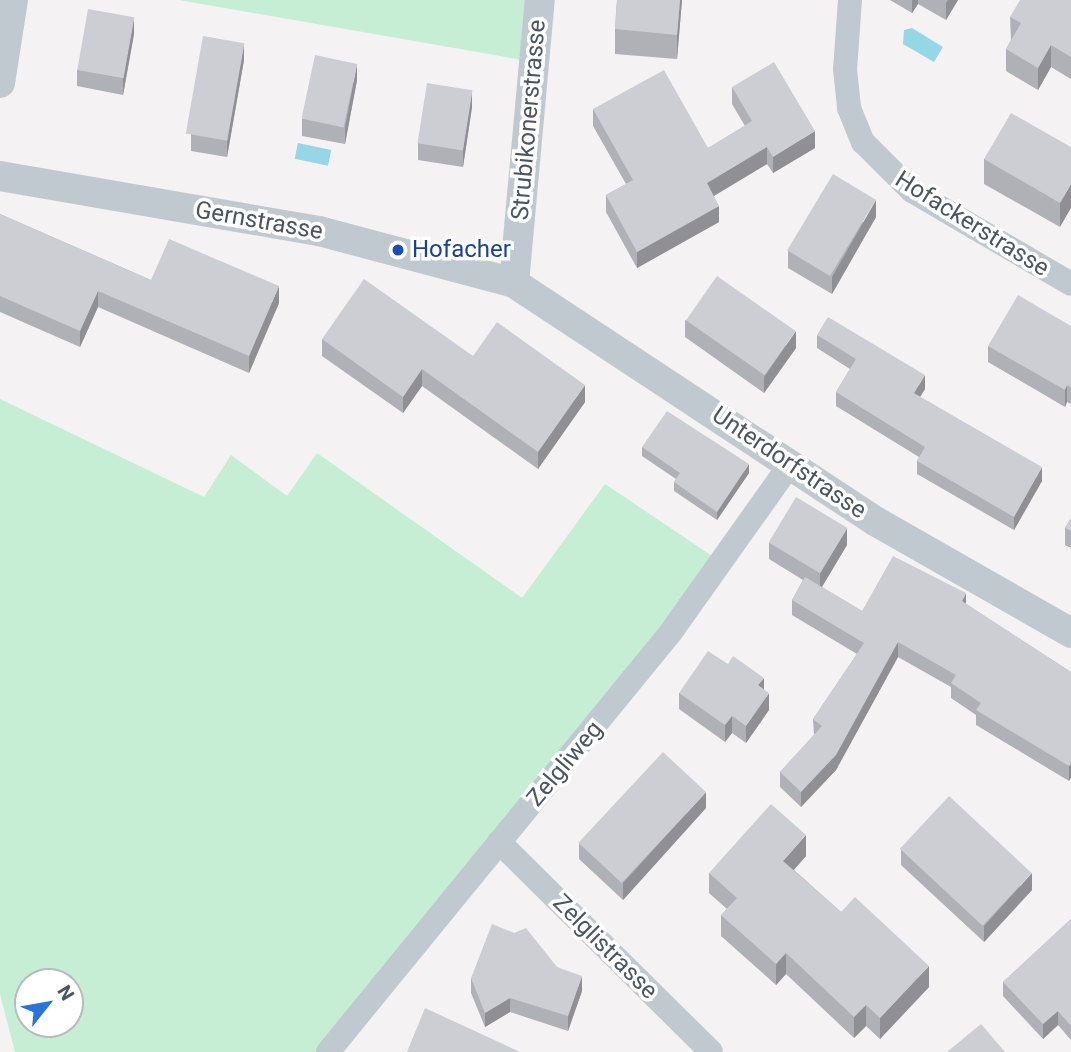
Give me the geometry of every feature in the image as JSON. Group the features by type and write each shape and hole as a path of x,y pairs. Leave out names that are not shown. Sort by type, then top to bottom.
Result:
{"street":[{"path":"0,83 13,0"},
{"name":"Strubikonerstrasse","path":"514,282 540,0"},
{"name":"Hofackerstrasse","path":"850,0 845,69 849,107 863,142 912,191 1071,285"},
{"name":"Gernstrasse","path":"0,176 319,230 514,282"},
{"name":"Unterdorfstrasse","path":"514,282 789,466 1071,634"},
{"name":"Zelgliweg","path":"328,1052 671,632 789,466"},
{"name":"Zelglistrasse","path":"499,842 710,1052"}],"green space":[{"path":"179,0 540,0 534,62"},
{"path":"0,399 204,497 231,455 287,496 317,453 522,598 605,484 721,562 328,1052 15,1052 0,994"}],"water":[{"path":"912,28 943,47 934,62 903,44 904,30"},
{"path":"298,143 331,150 328,166 295,159"}],"building":[{"path":"617,0 680,0 677,35 615,29"},
{"path":"1020,0 1071,0 1071,57 1051,45 1038,68 1006,49 1021,23 1010,17"},
{"path":"88,9 134,17 124,78 77,70"},
{"path":"203,36 244,43 227,141 186,133"},
{"path":"315,55 357,64 344,128 301,119"},
{"path":"774,62 815,131 773,157 767,147 707,183 719,206 637,252 606,195 633,180 593,109 664,70 708,148 752,121 732,87"},
{"path":"427,83 472,90 463,150 417,143"},
{"path":"1011,113 1071,147 1071,184 1060,203 984,159"},
{"path":"833,174 876,200 830,276 787,250"},
{"path":"0,214 151,280 169,239 279,286 249,356 98,291 80,331 0,296"},
{"path":"717,276 796,331 765,375 686,320"},
{"path":"364,279 473,356 497,322 585,385 538,452 422,369 403,397 322,339"},
{"path":"1018,295 1071,326 1071,387 1067,385 1065,390 988,346"},
{"path":"828,317 925,375 914,393 1042,467 1014,517 917,461 925,447 836,392 856,359 817,335"},
{"path":"667,411 749,464 717,512 674,482 680,473 642,447"},
{"path":"796,497 847,528 820,573 769,542"},
{"path":"1071,518 1071,531 1065,528"},
{"path":"893,556 966,593 962,601 1071,672 1069,766 976,710 981,703 951,683 956,675 898,642 836,755 801,792 780,772 822,726 813,719 864,643 792,600 805,577 862,611"},
{"path":"708,651 728,664 733,656 764,678 758,685 769,693 746,726 732,716 725,725 679,693"},
{"path":"663,752 706,792 622,883 578,843"},
{"path":"949,796 1032,873 983,926 900,849"},
{"path":"771,804 806,835 783,861 841,912 855,897 929,966 880,1018 866,1005 854,1017 786,953 776,964 721,915 737,898 709,873"},
{"path":"1071,919 1071,1026 1058,1011 1043,1024 1003,982"},
{"path":"492,924 514,933 526,928 557,967 582,976 568,1016 510,998 485,1013 471,978"},
{"path":"425,1008 518,1051 518,1052 407,1052"},
{"path":"981,1024 1005,1052 947,1052"}],"place":[{"name":"Hofacher","path":"398,250"}]}
